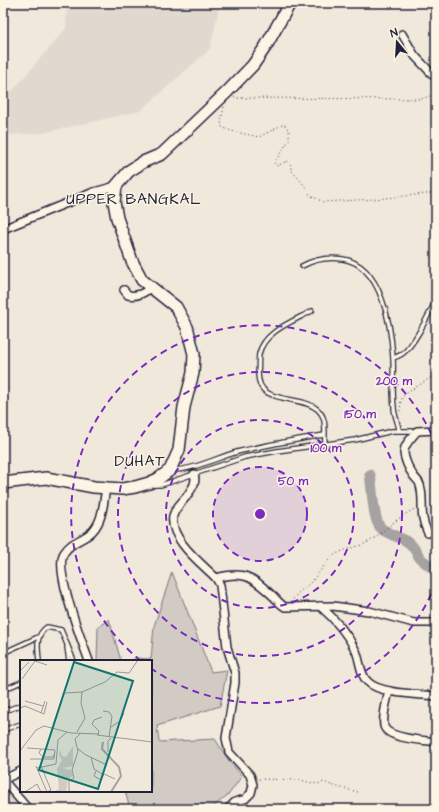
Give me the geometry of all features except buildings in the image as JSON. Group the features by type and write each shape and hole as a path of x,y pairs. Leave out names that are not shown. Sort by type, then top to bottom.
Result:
{"street":[{"path":"3,229 94,192 116,186 130,171 143,162 162,154 227,92 252,64 261,52 290,3"},
{"path":"402,34 415,56 434,76"},
{"path":"3,483 46,478 106,488 122,489 135,487 158,479 170,470 179,450 184,407 193,373 194,354 187,327 176,307 142,280 129,254 117,218 114,202 116,186"},
{"path":"124,290 128,295 136,296 152,287"},
{"path":"428,533 424,525 420,486 412,474 404,456 405,446 416,431 436,430"},
{"path":"194,474 196,481 191,490 176,508 173,515 173,523 179,541 216,578 221,591 227,647 235,673 235,683 226,738 229,752 250,775 252,780 251,794 245,799 235,802 228,809"},
{"path":"89,660 66,589 62,574 61,562 63,554 68,547 94,530 100,520 106,488"},
{"path":"216,578 230,574 247,576 255,580 284,607 333,606 369,611 414,623 436,623"},
{"path":"320,606 332,616 348,637 356,651 364,677 368,683 389,691 436,696"},
{"path":"389,691 384,724 390,734 436,742"},
{"path":"20,772 3,780 28,809"}],"lane":[{"path":"302,266 316,260 338,258 347,260 363,267 374,283 382,299 388,321 393,358 394,407 399,430"},
{"path":"393,358 402,354 412,343 425,323 436,300"},
{"path":"312,311 269,336 263,344 259,354 258,378 261,386 266,392 310,405 317,409 323,416 325,423 325,444"},
{"path":"149,483 152,486 161,485 245,457 361,438 399,430 416,431"},
{"path":"170,470 189,468 221,457 266,445 324,435"},
{"path":"3,653 38,637 47,627 61,630 74,660"},
{"path":"63,635 70,660"},
{"path":"38,637 39,660"},
{"path":"3,690 20,682"},
{"path":"3,710 20,705"},
{"path":"3,730 20,724"}],"path":[{"path":"227,92 236,98 421,99 430,96 435,92 434,76"},
{"path":"224,107 221,121 222,127 231,132 259,137 284,124 289,131 289,140 274,163 277,166 287,161 291,165 291,170 305,186 310,195 323,202 436,193"},
{"path":"398,424 401,400 404,395 436,374"},
{"path":"290,607 300,590 310,583 337,553 363,545 380,534 402,516 421,507"},
{"path":"252,780 300,780 317,784 324,782 331,786 358,792"}],"shaded area":[{"path":"67,3 220,3 210,49 140,111 42,133 3,135 3,102 66,28"},
{"path":"172,572 211,672 227,670 220,706 157,726 159,742 215,739 229,761 242,776 229,794 214,806 214,809 130,809 125,792 152,792 152,660 132,660 136,658 151,659 154,626"},
{"path":"109,619 121,660 97,660 98,627"},
{"path":"3,778 30,809 3,809"}],"waterway":[{"path":"370,475 376,519 379,525 385,531 405,540 410,544 421,559 436,571"}],"district":[{"name":"UPPER BANGKAL","path":"134,199"},
{"name":"DUHAT","path":"140,461"}]}
